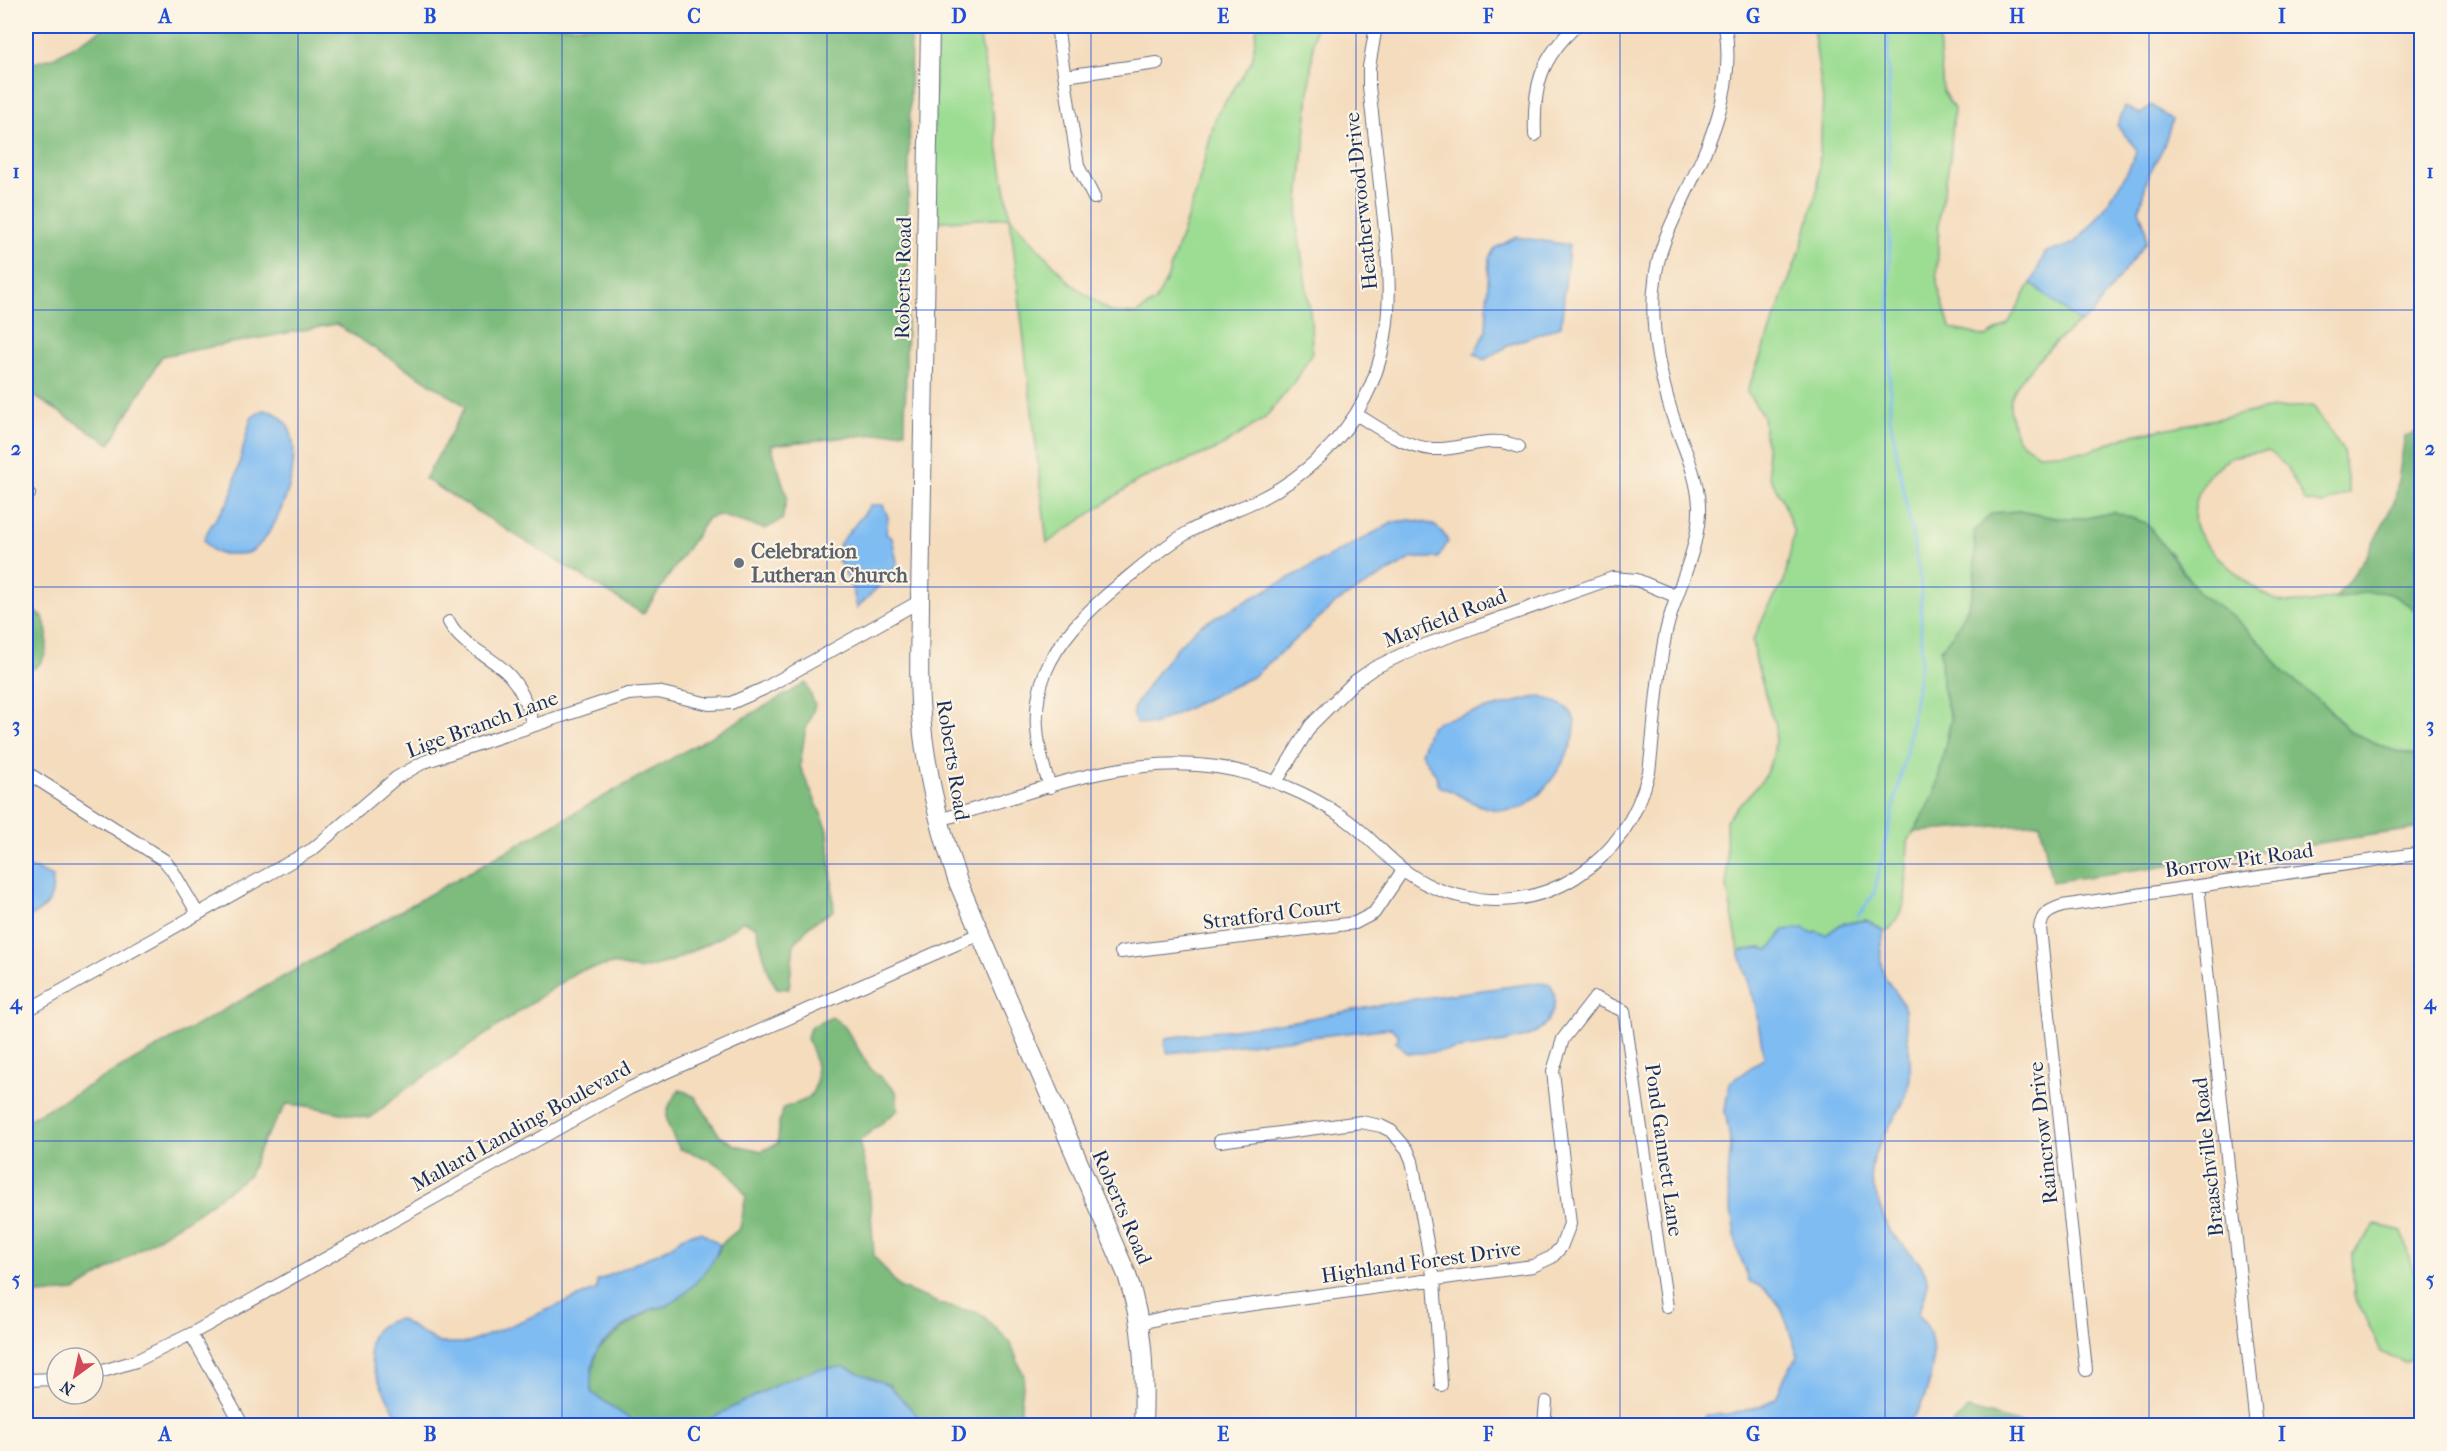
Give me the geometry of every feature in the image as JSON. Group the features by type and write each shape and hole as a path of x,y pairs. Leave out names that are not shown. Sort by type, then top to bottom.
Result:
{"main road":[{"name":"Roberts Road","path":"930,26 920,601 921,712 925,752 939,820 958,882 1127,1275 1141,1323 1145,1365 1143,1425"}],"street":[{"path":"1057,26 1078,166 1094,198"},
{"name":"Heatherwood Drive","path":"1050,788 1037,745 1038,701 1049,663 1071,628 1086,612 1190,531 1258,500 1304,471 1326,450 1356,414 1377,369 1388,328 1390,304 1389,262 1369,86 1369,67 1376,26"},
{"path":"1535,135 1535,98 1542,71 1551,53 1576,26"},
{"path":"939,820 1122,768 1178,763 1220,767 1276,782 1303,794 1347,820 1404,870 1447,892 1483,900 1521,898 1556,887 1586,870 1612,847 1637,808 1649,772 1660,670 1675,596 1697,533 1699,504 1696,485 1664,383 1655,338 1653,292 1665,236 1708,147 1723,105 1727,76 1725,26"},
{"path":"1065,76 1157,63"},
{"path":"1356,414 1390,436 1418,446 1446,449 1491,440 1519,447"},
{"name":"Mayfield Road","path":"1276,782 1298,743 1326,708 1354,682 1388,660 1613,578 1637,580 1675,596"},
{"name":"Lige Branch Lane","path":"26,1011 313,849 404,772 436,757 614,698 642,692 674,695 709,704 731,703 763,689 920,601"},
{"path":"449,622 460,638 513,679 526,703 533,725"},
{"path":"26,772 164,860 198,914"},
{"name":"Borrow Pit Road","path":"2062,906 2421,853"},
{"name":"Stratford Court","path":"1121,952 1355,923 1374,913 1404,870"},
{"name":"Braaschville Road","path":"2198,886 2256,1425"},
{"name":"Raincrow Drive","path":"2062,906 2047,911 2040,928 2086,1370"},
{"name":"Mallard Landing Boulevard","path":"105,1370 136,1361 191,1334 630,1088 980,934"},
{"name":"Highland Forest Drive","path":"1141,1323 1174,1314 1533,1266 1552,1257 1567,1236 1571,1216 1553,1086 1556,1056 1572,1024 1595,998 1614,1005"},
{"name":"Pond Gannett Lane","path":"1614,1005 1624,1011 1667,1306"},
{"path":"1221,1141 1361,1122 1380,1125 1400,1139 1412,1161 1434,1280 1441,1385"},
{"path":"191,1334 243,1425"},
{"path":"26,1380 45,1379"},
{"path":"1544,1425 1546,1402"}],"green space":[{"path":"108,26 911,26 905,431 771,445 787,497 782,520 765,529 719,515 708,518 643,614 425,479 466,406 336,324 162,356 110,444 26,391 26,65 55,57"},
{"path":"935,26 978,26 1010,217 932,222"},
{"path":"1257,26 1315,26 1297,224 1311,319 1312,352 1297,379 1264,419 1219,448 1139,480 1047,543 1010,217 1070,283 1110,312 1136,314 1155,302 1166,281 1196,192 1216,116 1252,61"},
{"path":"1813,26 1938,26 1943,91 1954,109 1950,159 1939,215 1937,283 1950,328 1986,337 2008,324 2031,283 2080,323 2038,360 2019,384 2010,404 2016,437 2038,454 2090,451 2127,436 2273,408 2313,406 2343,450 2349,493 2323,504 2305,501 2286,466 2268,451 2243,454 2225,461 2206,478 2196,501 2195,525 2204,541 2223,561 2247,582 2280,601 2306,603 2374,591 2389,593 2399,598 2421,615 2421,757 2392,750 2351,732 2322,703 2284,673 2264,646 2237,620 2199,593 2170,552 2115,512 2086,518 2056,518 2018,511 1992,513 1974,532 1974,581 1968,608 1953,635 1941,650 1942,686 1951,720 1935,793 1908,842 1905,904 1890,930 1884,931 1867,920 1841,924 1826,935 1790,930 1784,931 1769,950 1760,948 1739,951 1727,887 1726,820 1764,778 1774,753 1776,724 1771,715 1756,661 1753,640 1768,608 1784,582 1794,533 1783,501 1769,476 1763,416 1747,392 1802,245 1818,186 1823,100"},
{"path":"2421,431 2421,615 2399,599 2381,592 2362,593 2335,599 2366,557 2395,500 2405,436"},
{"path":"2019,511 2056,518 2086,518 2115,512 2146,523 2199,593 2237,620 2264,646 2284,673 2322,703 2351,732 2392,750 2421,757 2421,828 2052,882 2040,823 1914,832 1935,793 1951,720 1942,686 1941,649 1953,634 1972,595 1975,567 1974,532 1992,513"},
{"path":"26,607 43,617 47,638 43,659 33,669 26,664"},
{"path":"806,683 815,705 805,732 800,766 828,830 834,910 810,925 794,944 789,989 777,988 770,977 756,927 743,921 721,937 672,961 639,970 614,964 578,971 405,1090 370,1118 287,1104 263,1141 249,1175 200,1211 75,1291 26,1295 26,1121"},
{"path":"832,1017 845,1027 869,1067 896,1091 898,1110 859,1141 869,1184 874,1256 899,1287 946,1306 980,1313 1010,1342 1024,1376 1019,1425 926,1425 889,1385 784,1381 698,1426 638,1425 591,1392 590,1380 597,1350 622,1329 652,1309 667,1306 718,1253 720,1245 740,1228 746,1196 733,1177 719,1165 702,1156 680,1149 668,1125 669,1105 680,1089 695,1097 720,1136 735,1145 762,1151 778,1143 779,1122 783,1108 807,1099 814,1091 817,1076 815,1059 807,1038 810,1027"},
{"path":"2376,1225 2402,1231 2411,1265 2421,1283 2421,1354 2404,1363 2381,1351 2354,1295 2352,1254"},
{"path":"1968,1409 2025,1425 1951,1425"}],"water":[{"path":"2151,105 2172,120 2163,148 2148,176 2139,210 2146,229 2146,242 2092,314 2080,323 2031,283 2045,253 2072,244 2084,234 2102,212 2126,173 2137,150 2117,125 2125,107 2141,114"},
{"path":"1516,237 1569,245 1561,326 1511,344 1484,360 1474,354 1486,331 1489,258 1495,248"},
{"path":"263,410 281,417 290,432 294,452 292,475 285,499 276,521 264,539 252,551 241,554 217,553 204,540 212,523 230,499 251,418"},
{"path":"871,505 883,505 888,517 886,534 892,538 897,562 894,571 857,608 850,581 836,556 840,543"},
{"path":"1409,520 1428,523 1442,531 1448,542 1438,558 1412,558 1337,602 1254,676 1153,725 1138,723 1133,717 1133,709 1163,664 1201,625 1394,522"},
{"path":"1540,696 1565,708 1572,714 1575,724 1568,752 1560,767 1551,781 1529,803 1511,810 1486,808 1439,786 1436,775 1421,753 1430,727 1439,721"},
{"path":"26,865 53,877 52,894 48,904 26,919"},
{"path":"1867,920 1884,931 1882,970 1905,1010 1910,1062 1907,1092 1875,1154 1871,1175 1889,1230 1916,1259 1926,1276 1927,1286 1924,1299 1917,1314 1928,1329 1933,1353 1925,1396 1919,1409 1902,1425 1699,1425 1706,1415 1731,1414 1761,1406 1776,1398 1785,1376 1798,1355 1778,1303 1761,1287 1749,1281 1737,1248 1727,1186 1731,1145 1725,1111 1729,1083 1764,1058 1755,1004 1739,951 1760,948 1769,950 1784,930 1803,928 1813,933 1816,931 1826,935 1841,924"},
{"path":"1535,983 1550,984 1553,991 1554,1007 1547,1021 1528,1036 1486,1045 1407,1053 1396,1042 1399,1036 1391,1028 1168,1053 1164,1044 1166,1038 1294,1021 1408,1000"},
{"path":"701,1232 720,1245 712,1262 698,1280 674,1302 652,1309 622,1328 606,1340 595,1355 591,1392 638,1425 402,1425 372,1364 370,1349 372,1336 381,1325 399,1319 439,1343 469,1343 597,1289 597,1281 666,1249 688,1234"},
{"path":"844,1367 889,1385 926,1425 698,1425 784,1381 818,1369"}],"waterway":[{"path":"1858,916 1874,894 1907,748 1921,662 1921,583 1890,417 1888,26"}],"place":[{"name":"Celebration Lutheran Church","path":"739,563"}]}
